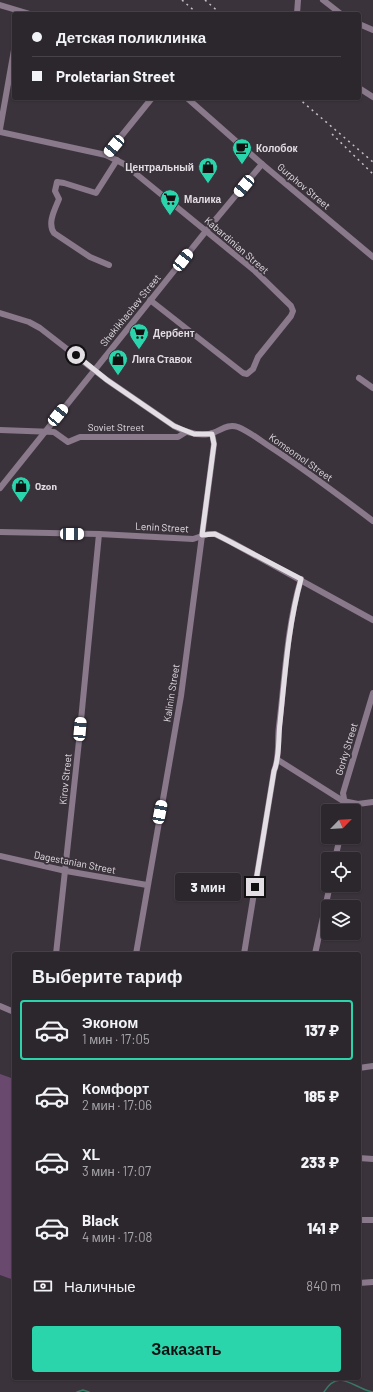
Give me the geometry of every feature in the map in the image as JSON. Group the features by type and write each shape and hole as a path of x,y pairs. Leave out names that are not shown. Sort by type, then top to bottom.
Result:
{"street":[{"path":"297,12 298,0"},
{"path":"323,0 338,12"},
{"path":"0,5 20,12"},
{"path":"361,25 373,30"},
{"path":"0,130 12,61"},
{"path":"361,89 373,97"},
{"path":"106,155 150,100"},
{"name":"Gurphov Street","path":"189,100 262,164 373,257"},
{"name":"Kabardinian Street","path":"0,130 106,155 117,160 255,271 291,306 293,311 291,316 258,357 253,369 247,374 241,371 150,300"},
{"path":"109,265 90,257 54,234 52,228 52,215 59,199 55,191 57,182 96,193 117,160"},
{"name":"Shekikhachev Street","path":"0,488 150,300 262,164"},
{"path":"0,313 29,322 40,328 95,370 174,426 186,432 212,434"},
{"path":"359,378 373,388"},
{"name":"Komsomol Street","path":"212,434 227,426 238,427 246,431 286,457 373,521"},
{"name":"Soviet Street","path":"0,430 54,432 68,442 80,437 178,436 186,432"},
{"name":"Kalinin Street","path":"136,952 181,696 214,444 212,434"},
{"name":"Lenin Street","path":"0,532 99,534 193,539 202,535 215,534 301,579 373,620"},
{"name":"Kirov Street","path":"56,952 66,871 99,534"},
{"path":"244,952 274,771 278,760 278,737 285,667 301,579"},
{"name":"Gorky Street","path":"344,804 343,793 373,693"},
{"path":"278,760 343,801 358,804 373,802"},
{"name":"Dagestanian Street","path":"0,856 66,871 147,885"},
{"path":"315,952 328,892"},
{"path":"0,1006 12,1011"},
{"path":"361,1068 373,1066"},
{"path":"361,1158 373,1159"},
{"path":"361,1220 373,1220"},
{"path":"361,1282 373,1282"}],"shaded area":[{"path":"0,1074 12,1078 12,1279 0,1275"}],"waterway":[{"path":"324,1392 335,1381 341,1380 373,1392"},
{"path":"77,1392 83,1390 89,1392"}],"railway":[{"path":"182,0 196,12"},
{"path":"205,0 219,12"},
{"path":"300,100 373,162"},
{"path":"332,134 373,174"}],"place":[{"name":"Колобок","path":"242,165"},
{"name":"Центральный","path":"208,184"},
{"name":"Малика","path":"170,216"},
{"name":"Дербент","path":"139,350"},
{"name":"Лига Ставок","path":"118,376"},
{"name":"Ozon","path":"21,503"}],"route":[{"path":"76,355 107,380 136,398 174,426 194,434 212,434 214,444 202,535 215,534 253,552 301,579 297,593 285,667 278,737 278,760 274,771 255,887"}]}
